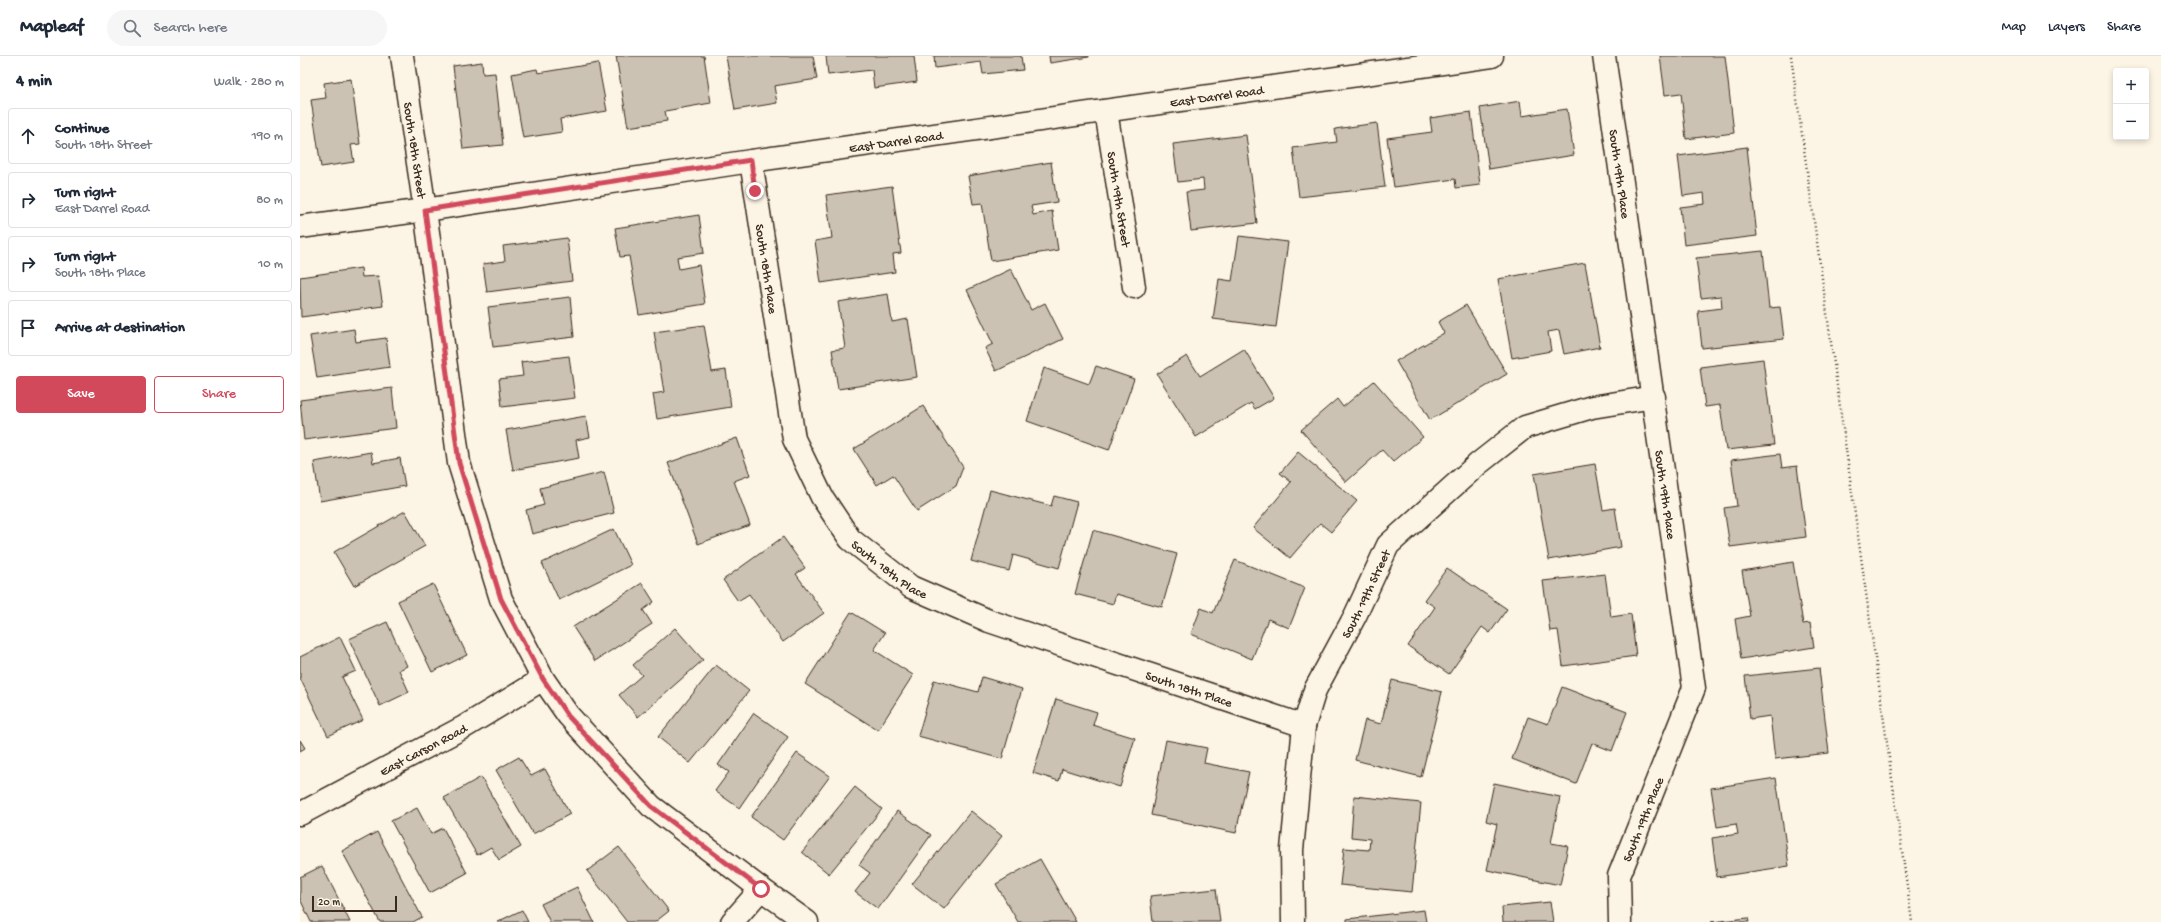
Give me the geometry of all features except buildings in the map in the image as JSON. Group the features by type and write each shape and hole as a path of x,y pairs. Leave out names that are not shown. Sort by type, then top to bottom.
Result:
{"street":[{"name":"South 18th Street","path":"402,56 425,210 459,463 501,599 543,679 568,716 651,806 807,922"},
{"name":"East Darrel Road","path":"300,227 425,210 751,160 1492,56"},
{"name":"South 19th Place","path":"1604,56 1654,397 1694,688 1619,876 1620,922"},
{"name":"South 19th Street","path":"1106,111 1134,287"},
{"name":"South 18th Place","path":"751,160 794,439 822,497 850,539 911,587 989,621 1304,726"},
{"name":"South 19th Street","path":"1293,922 1292,850 1304,726 1315,690 1355,616 1388,545 1478,464 1525,427 1592,407 1654,397"},
{"name":"East Carson Road","path":"300,814 464,727 543,679"},
{"path":"732,922 761,889"}],"path":[{"path":"1791,56 1912,922"}],"route":[{"path":"755,191 751,160 425,210 459,463 501,599 543,679 568,716 651,806 761,889"}]}
